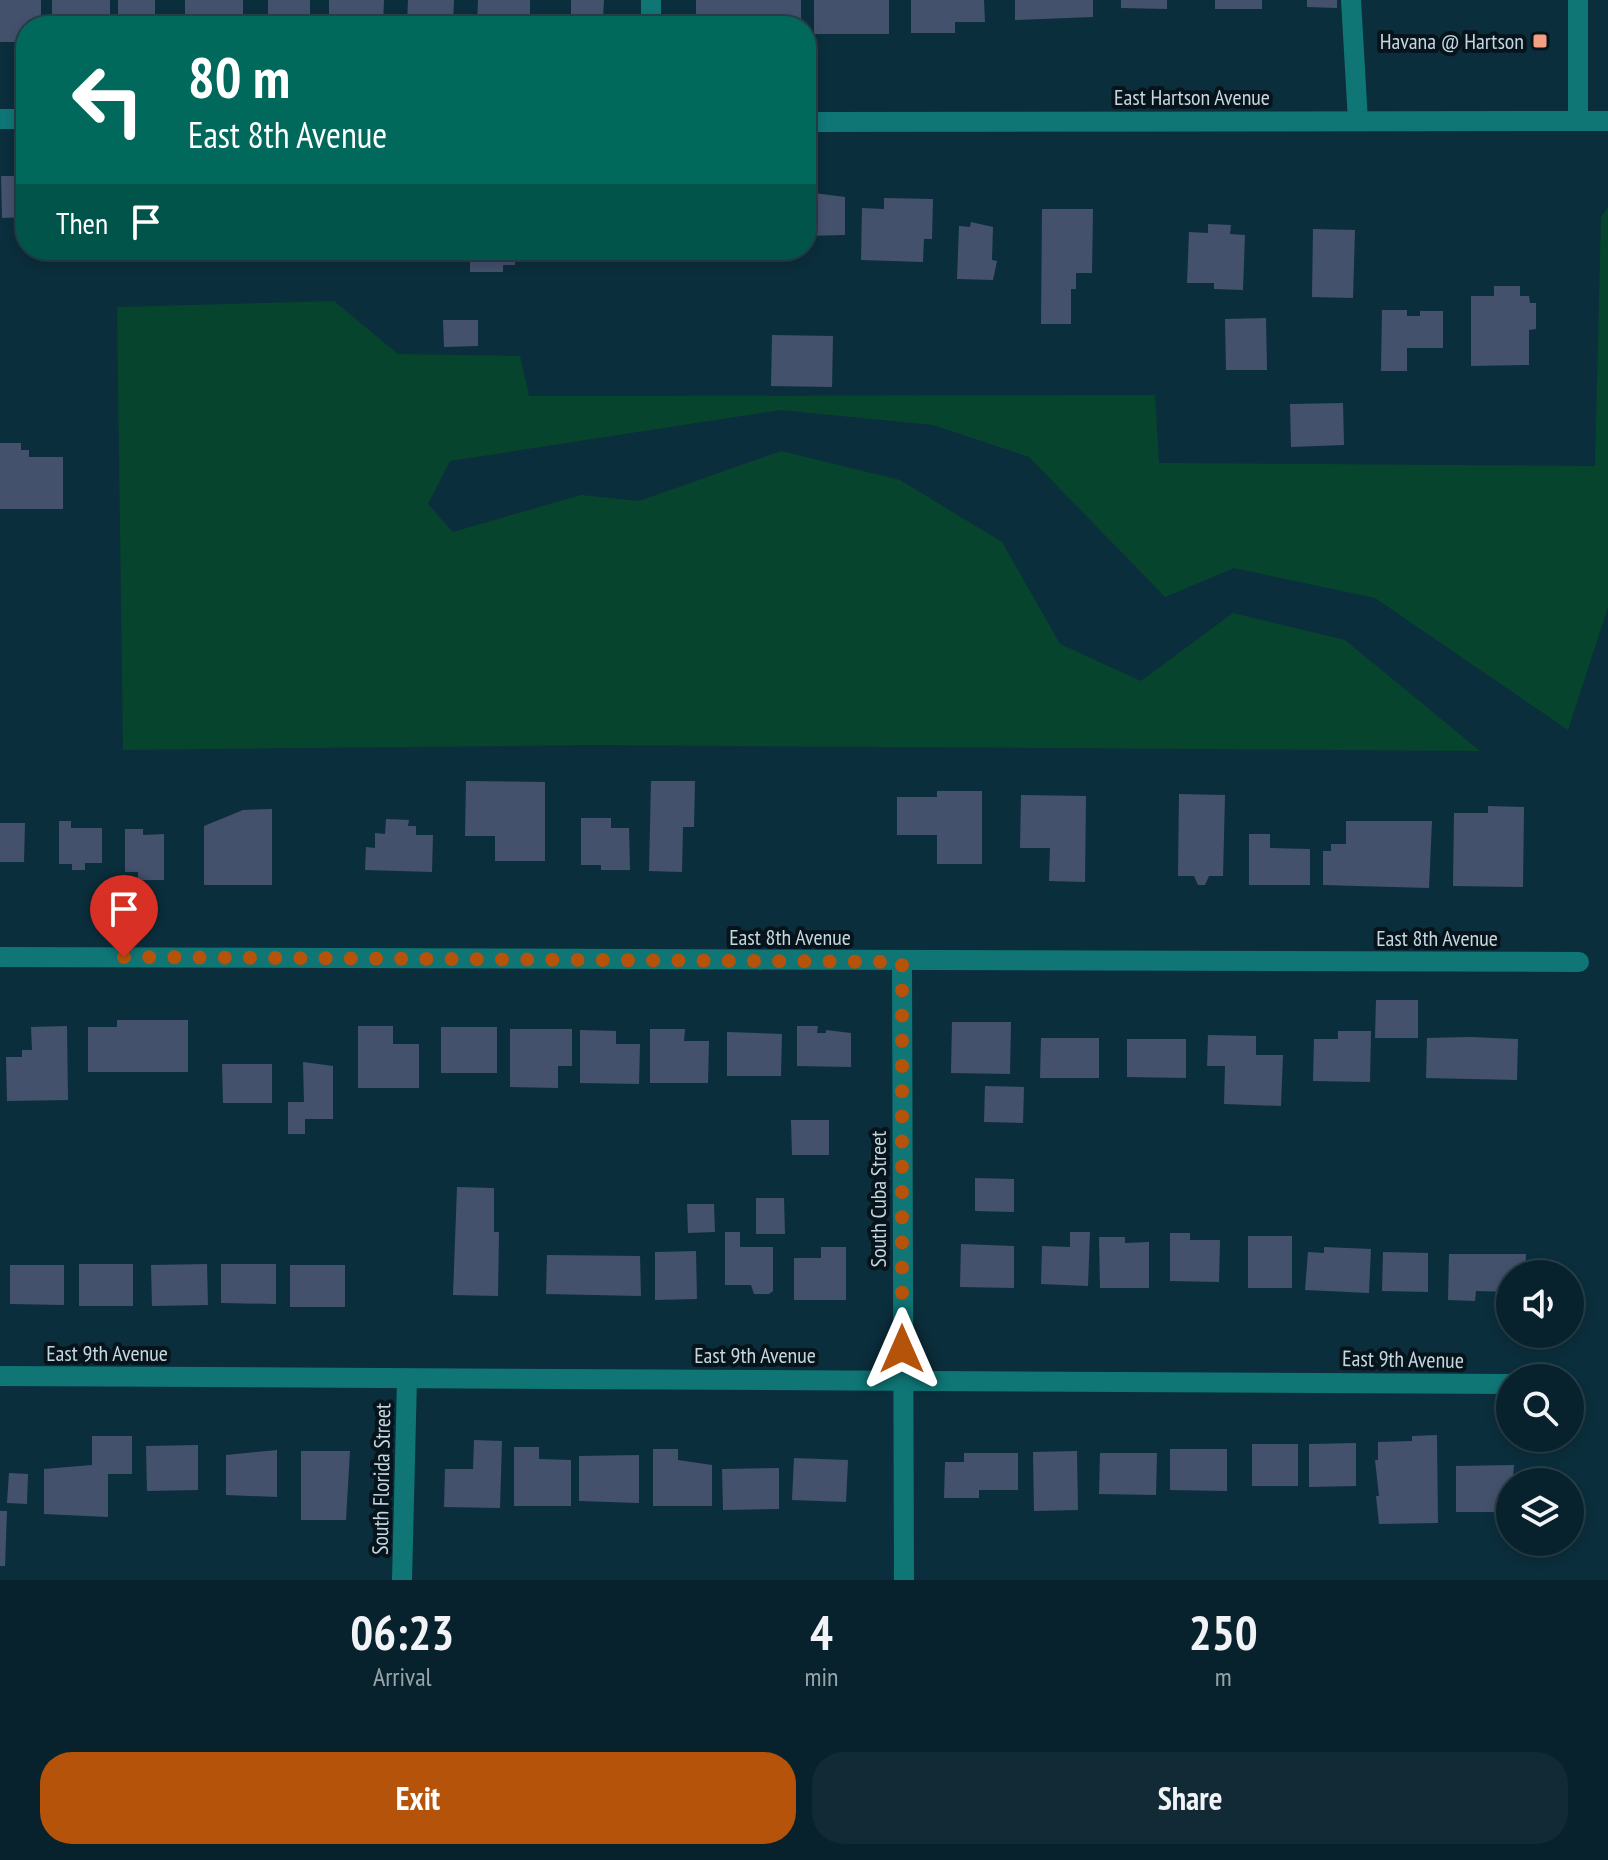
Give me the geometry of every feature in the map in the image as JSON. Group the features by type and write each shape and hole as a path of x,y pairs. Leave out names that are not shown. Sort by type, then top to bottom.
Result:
{"street":[{"path":"1351,0 1358,121"},
{"path":"1578,0 1578,121 1608,121"},
{"name":"East Hartson Avenue","path":"816,122 1578,121"},
{"name":"East 8th Avenue","path":"0,957 1579,962"},
{"name":"South Cuba Street","path":"902,962 904,1580"},
{"name":"East 9th Avenue","path":"0,1376 1496,1384"},
{"name":"South Florida Street","path":"402,1580 407,1379"}],"green space":[{"path":"1608,207 1608,607 1568,730 1375,598 1234,568 1165,597 1029,457 933,425 780,410 450,461 428,504 453,532 581,495 639,501 781,451 900,480 1002,542 1060,644 1141,681 1233,613 1345,640 1480,751 594,745 123,750 117,307 334,301 398,354 520,356 529,396 1155,395 1159,463 1595,466 1601,217"}],"building":[{"path":"0,0 41,0 41,16 16,16 16,42 0,42"},
{"path":"52,0 110,0 110,16 52,16"},
{"path":"118,0 155,0 155,16 118,16"},
{"path":"185,0 243,0 243,16 185,16"},
{"path":"268,0 310,0 310,16 268,16"},
{"path":"329,0 384,0 383,16 329,16"},
{"path":"408,0 454,0 453,16 407,16"},
{"path":"478,0 530,0 530,16 477,16"},
{"path":"571,0 604,0 603,16 571,16"},
{"path":"696,0 801,0 801,16 696,16"},
{"path":"814,0 889,0 889,34 816,34"},
{"path":"911,0 984,0 985,22 955,22 955,33 911,33"},
{"path":"1015,0 1093,0 1093,17 1015,20"},
{"path":"1121,0 1167,0 1167,9 1121,8"},
{"path":"1215,0 1262,0 1262,9 1215,9"},
{"path":"1307,0 1337,0 1337,8 1307,7"},
{"path":"1,176 16,176 16,217 2,218"},
{"path":"816,193 845,197 845,235 816,236"},
{"path":"884,198 933,199 932,239 924,239 923,262 861,260 862,208 884,209"},
{"path":"1042,209 1093,209 1092,273 1076,273 1076,289 1071,289 1071,324 1041,324"},
{"path":"971,222 993,227 992,260 997,261 993,280 957,279 959,226 970,227"},
{"path":"1208,224 1231,225 1230,234 1245,235 1243,290 1214,289 1214,283 1187,283 1189,232 1208,233"},
{"path":"1313,229 1355,230 1353,298 1312,297"},
{"path":"470,260 515,260 515,265 503,265 503,272 470,272"},
{"path":"625,260 661,260 661,262"},
{"path":"1494,286 1520,286 1520,296 1529,296 1530,303 1536,303 1536,329 1529,330 1529,365 1471,366 1471,296 1494,296"},
{"path":"1382,310 1407,310 1407,316 1420,316 1420,311 1443,311 1443,348 1407,348 1407,371 1381,371"},
{"path":"1266,318 1267,370 1226,370 1225,319"},
{"path":"443,320 478,320 478,346 444,347"},
{"path":"772,335 833,336 832,387 771,386"},
{"path":"1343,403 1344,445 1291,447 1290,404"},
{"path":"0,443 21,443 21,450 29,450 29,457 63,457 63,509 0,509"},
{"path":"466,781 545,782 545,861 495,861 495,836 465,836"},
{"path":"651,781 695,781 694,827 683,827 682,872 649,871"},
{"path":"937,791 982,791 982,864 937,864 937,835 897,835 897,797 937,797"},
{"path":"1179,794 1225,795 1223,876 1209,876 1205,885 1198,885 1194,876 1178,876"},
{"path":"1021,795 1086,796 1085,882 1049,881 1050,848 1020,848"},
{"path":"1488,806 1524,807 1523,887 1453,886 1454,813 1488,813"},
{"path":"272,809 272,885 204,885 204,826 243,810"},
{"path":"581,818 611,818 611,828 629,828 630,870 601,870 601,865 581,865"},
{"path":"386,819 409,820 408,826 416,826 416,835 433,835 432,872 365,870 366,847 375,848 375,833 385,834"},
{"path":"59,821 71,821 71,828 102,828 102,863 85,863 85,870 72,870 72,864 59,864"},
{"path":"1346,821 1432,821 1429,888 1323,885 1323,851 1331,851 1331,844 1346,844"},
{"path":"0,823 25,823 24,862 0,862"},
{"path":"125,829 143,829 143,835 164,834 164,880 138,880 138,872 125,872"},
{"path":"1249,834 1270,834 1270,848 1310,849 1310,885 1249,885"},
{"path":"1376,1000 1418,1000 1418,1038 1375,1038"},
{"path":"117,1020 188,1020 188,1072 88,1072 88,1027 117,1027"},
{"path":"952,1022 1011,1022 1010,1074 951,1073"},
{"path":"67,1026 68,1100 7,1101 6,1057 22,1057 22,1050 32,1050 31,1027"},
{"path":"358,1026 393,1026 393,1044 419,1044 419,1088 358,1088"},
{"path":"797,1026 818,1026 817,1033 826,1033 826,1030 851,1033 851,1067 797,1066"},
{"path":"441,1027 497,1027 497,1073 441,1073"},
{"path":"510,1029 572,1029 572,1066 558,1066 558,1088 510,1087"},
{"path":"650,1029 685,1029 684,1041 709,1041 708,1083 650,1083"},
{"path":"580,1030 616,1031 616,1044 640,1044 639,1084 580,1083"},
{"path":"1338,1031 1371,1031 1370,1082 1313,1081 1314,1039 1338,1039"},
{"path":"727,1032 782,1034 781,1076 727,1076"},
{"path":"1208,1035 1256,1036 1256,1055 1283,1055 1281,1106 1224,1104 1225,1066 1207,1066"},
{"path":"1041,1038 1099,1038 1099,1078 1040,1078"},
{"path":"1427,1038 1518,1039 1517,1080 1426,1078"},
{"path":"1127,1039 1186,1039 1186,1078 1127,1077"},
{"path":"303,1062 333,1066 333,1119 305,1119 305,1134 288,1134 288,1102 304,1102"},
{"path":"222,1064 272,1064 272,1103 223,1103"},
{"path":"985,1086 1024,1087 1023,1123 984,1122"},
{"path":"791,1120 829,1120 829,1155 792,1155"},
{"path":"975,1178 1014,1179 1014,1212 975,1211"},
{"path":"457,1187 494,1188 494,1232 499,1232 498,1296 453,1295"},
{"path":"756,1198 784,1198 785,1234 756,1234"},
{"path":"687,1204 714,1204 715,1232 688,1233"},
{"path":"725,1232 740,1232 740,1247 773,1247 773,1291 754,1294 751,1285 725,1285"},
{"path":"1070,1232 1090,1232 1088,1286 1041,1284 1042,1246 1070,1247"},
{"path":"1170,1233 1190,1233 1190,1240 1220,1240 1219,1282 1170,1281"},
{"path":"1248,1236 1292,1236 1292,1288 1248,1288"},
{"path":"1099,1237 1125,1237 1125,1243 1149,1242 1149,1288 1100,1288"},
{"path":"961,1244 1014,1246 1014,1288 960,1287"},
{"path":"821,1247 846,1247 846,1300 794,1300 794,1258 821,1258"},
{"path":"1324,1247 1371,1249 1369,1293 1305,1290 1308,1252 1324,1253"},
{"path":"696,1251 697,1299 655,1300 655,1252"},
{"path":"1383,1252 1428,1253 1428,1292 1382,1291"},
{"path":"1449,1254 1526,1254 1526,1260 1496,1260 1496,1292 1476,1291 1475,1301 1448,1300"},
{"path":"547,1255 640,1256 641,1296 546,1294"},
{"path":"79,1264 133,1264 133,1306 79,1306"},
{"path":"207,1264 208,1305 152,1306 151,1265"},
{"path":"221,1264 276,1264 276,1304 221,1303"},
{"path":"10,1265 64,1265 64,1305 10,1304"},
{"path":"290,1265 345,1265 345,1307 290,1307"},
{"path":"1437,1435 1438,1523 1379,1524 1375,1460 1378,1460 1378,1442 1412,1441 1412,1436"},
{"path":"92,1436 132,1436 132,1474 108,1474 108,1517 44,1514 44,1469 92,1465"},
{"path":"474,1440 502,1441 500,1508 444,1507 445,1469 473,1469"},
{"path":"1356,1443 1356,1486 1309,1487 1309,1444"},
{"path":"1252,1444 1298,1444 1298,1486 1252,1486"},
{"path":"198,1445 198,1490 147,1491 146,1446"},
{"path":"514,1447 539,1447 539,1459 571,1460 571,1506 514,1506"},
{"path":"653,1449 678,1449 678,1460 712,1465 712,1506 653,1506"},
{"path":"1170,1449 1227,1449 1227,1491 1170,1490"},
{"path":"277,1450 277,1497 226,1495 226,1455"},
{"path":"301,1451 350,1451 346,1520 301,1520"},
{"path":"1077,1451 1078,1510 1034,1511 1033,1452"},
{"path":"964,1453 1018,1453 1018,1490 979,1490 979,1498 944,1498 945,1462 964,1462"},
{"path":"1100,1453 1157,1453 1156,1495 1099,1494"},
{"path":"639,1455 639,1503 579,1501 579,1456"},
{"path":"794,1458 848,1460 846,1502 792,1500"},
{"path":"1514,1465 1514,1468 1496,1468 1496,1512 1456,1512 1456,1466"},
{"path":"779,1468 779,1509 723,1510 722,1469"},
{"path":"9,1473 28,1474 27,1504 7,1503"},
{"path":"0,1511 7,1511 5,1566 0,1566"}],"place":[{"name":"Havana @ Hartson","path":"1540,41"}],"route":[{"path":"124,957 902,962 902,1349"}]}
